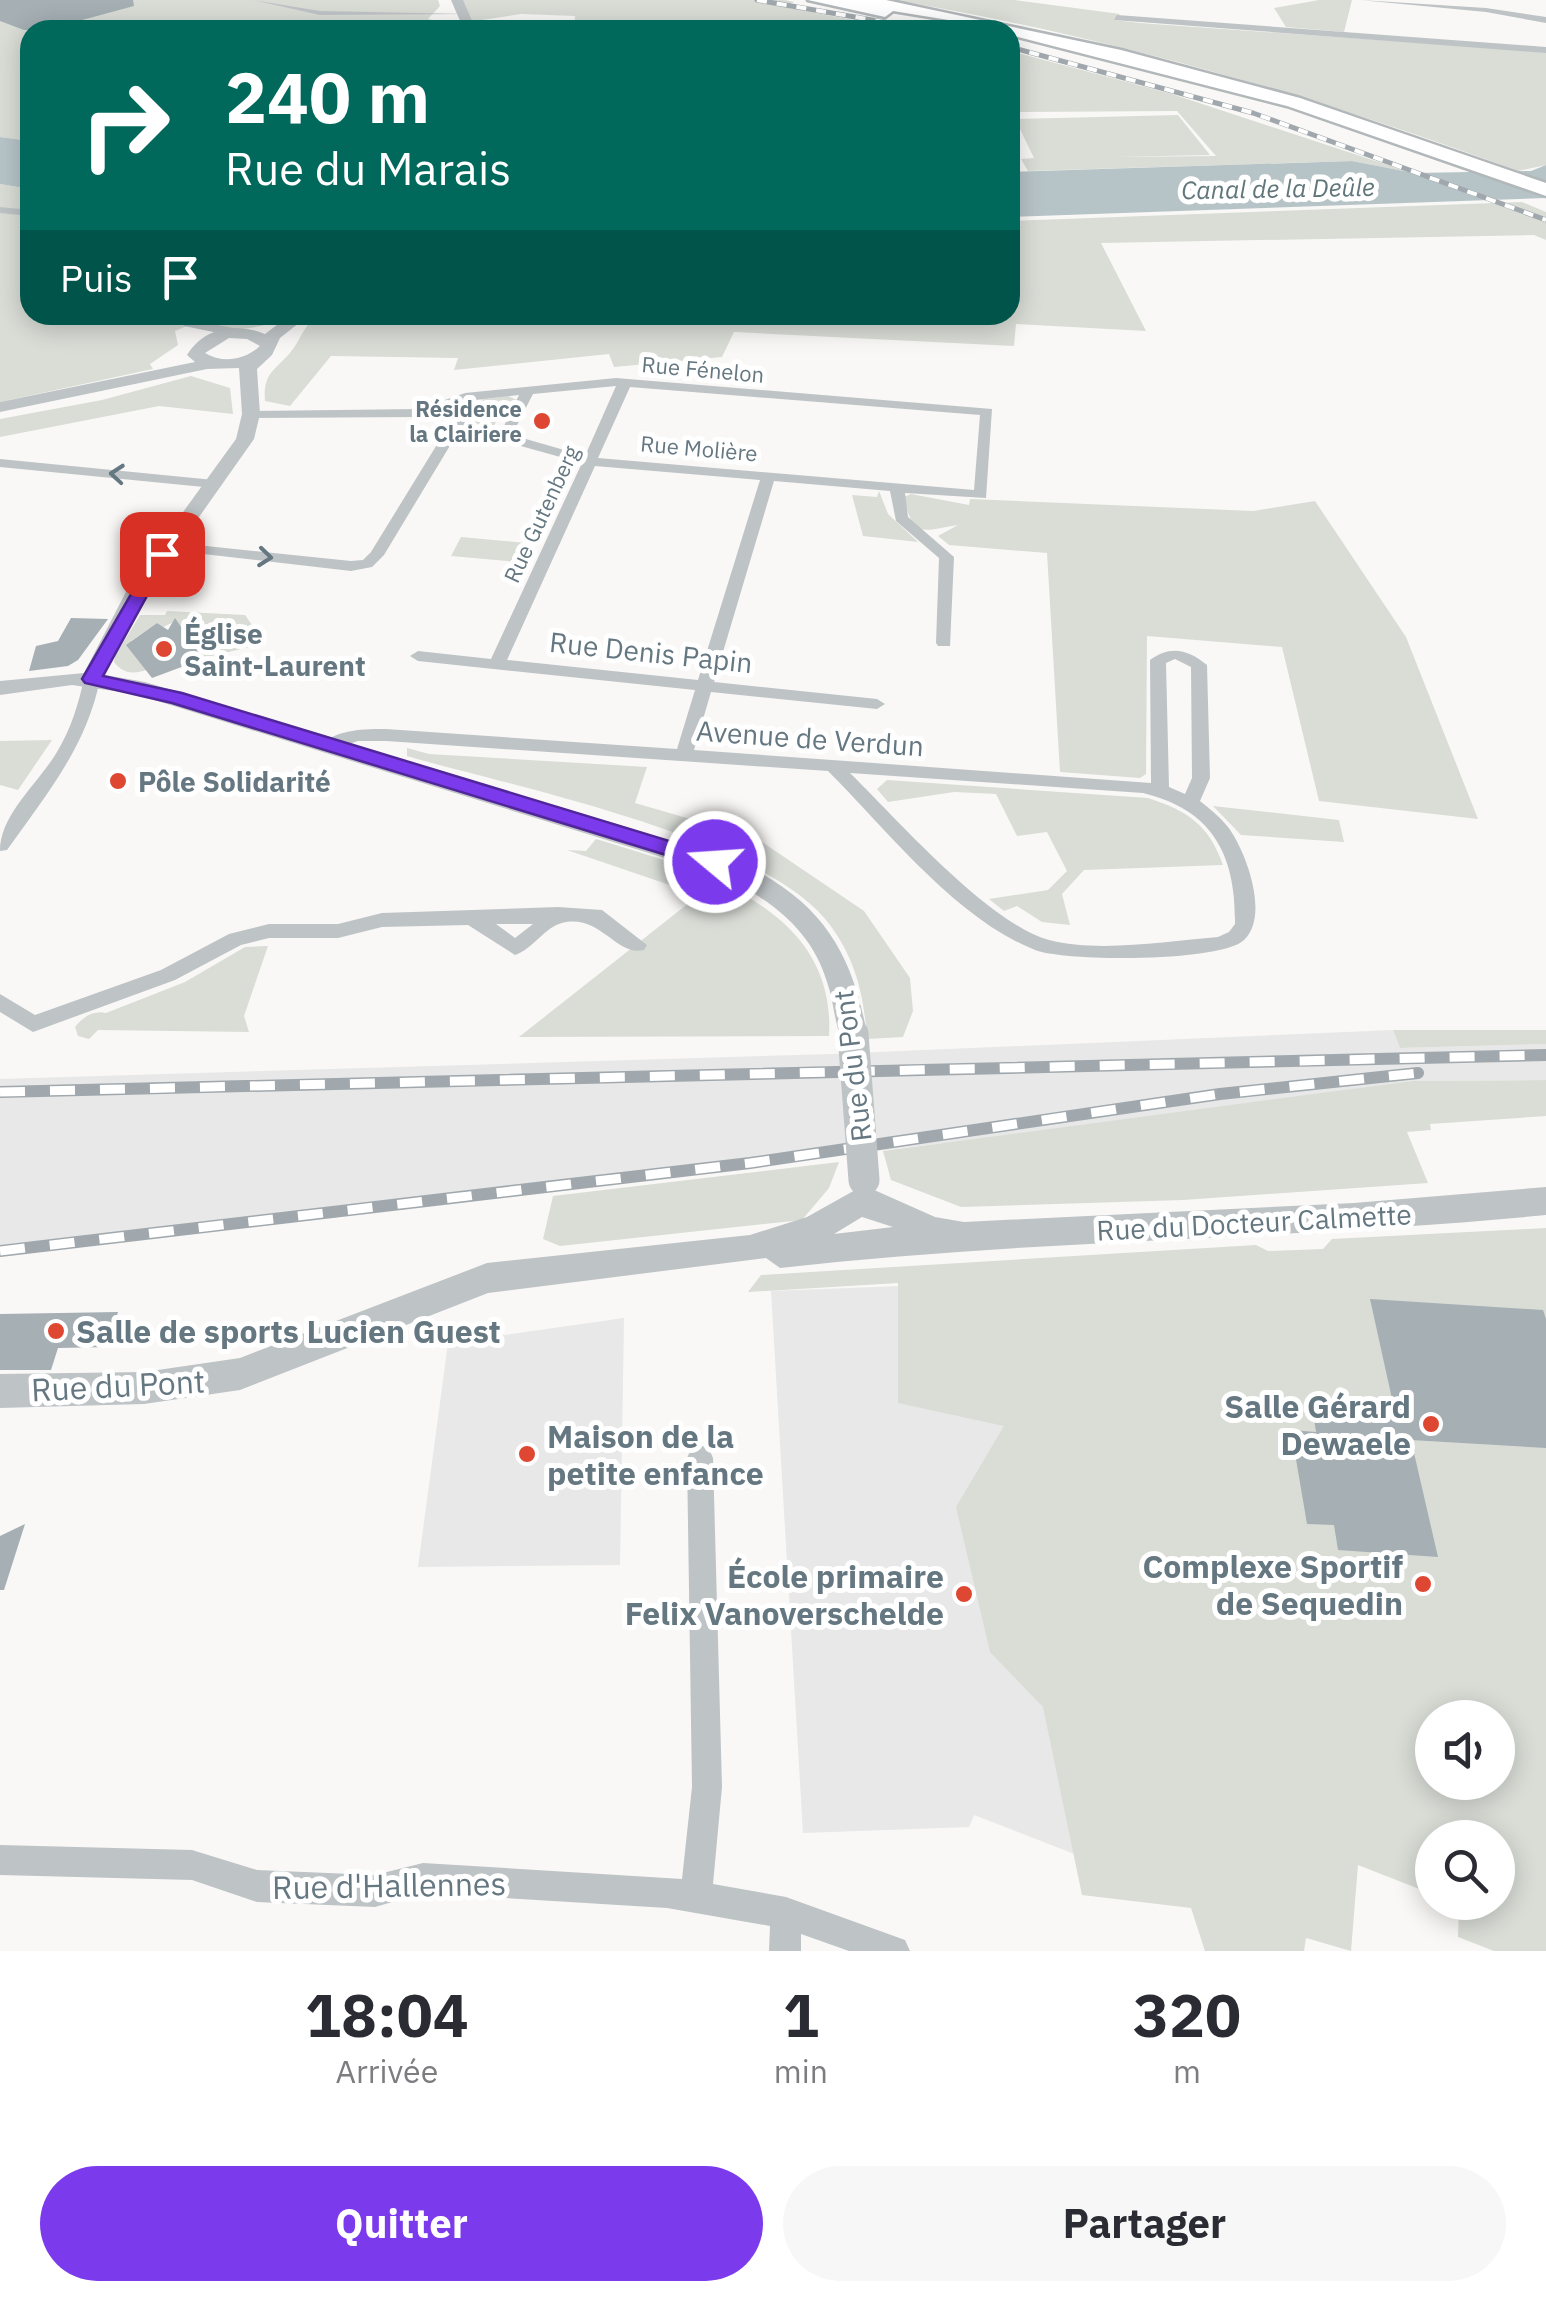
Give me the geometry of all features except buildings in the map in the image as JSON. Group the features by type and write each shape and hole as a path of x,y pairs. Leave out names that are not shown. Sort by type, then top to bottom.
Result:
{"highway":[{"path":"816,0 923,20"},
{"path":"860,0 968,20"},
{"path":"1020,31 1171,67 1323,111 1490,168 1545,198"},
{"path":"1020,40 1230,93 1545,198"}],"street":[{"path":"256,0 314,12 458,14"},
{"path":"448,0 462,20"},
{"path":"457,0 458,20"},
{"path":"1364,0 1486,10 1546,20"},
{"path":"360,20 369,15"},
{"path":"1132,21 1546,50"},
{"path":"189,325 207,356 247,386"},
{"path":"210,325 243,333 262,351"},
{"path":"207,356 243,333 270,325"},
{"path":"0,844 70,749 86,714 92,679 133,600 245,439 252,414 248,368 286,325"},
{"path":"0,407 87,392 207,356 262,351"},
{"name":"Rue Fénelon","path":"420,414 458,398 626,382 987,412 981,495"},
{"name":"Rue Gutenberg","path":"496,664 626,382"},
{"path":"504,438 528,390"},
{"path":"252,414 420,414"},
{"name":"Rue Molière","path":"420,414 590,461 981,495"},
{"path":"168,546 351,566 367,564 377,555 456,424"},
{"path":"0,448 13,456 0,478"},
{"path":"7,464 214,484"},
{"path":"682,757 768,477"},
{"path":"896,488 896,509 901,518 947,557 944,644"},
{"path":"1160,790 1158,660 1176,653 1199,665 1201,778 1190,803"},
{"name":"Rue Denis Papin","path":"418,656 878,704"},
{"name":"Rue du Pont","path":"0,688 62,678 92,679 148,690 680,850 760,884 796,910 828,947 845,987 853,1034 864,1200 773,1243 695,1256 533,1270 486,1278 419,1301 286,1360 206,1382 144,1388 0,1391"},
{"name":"Avenue de Verdun","path":"331,744 358,735 834,766 1160,790 1190,803 1222,828 1233,847 1246,918 1241,932 1221,944 1058,949 1023,938 992,920 834,766"},
{"name":"Avenue de Verdun","path":"380,759 401,742 424,740"},
{"path":"475,920 516,948 558,914"},
{"path":"0,1002 34,1024 168,975 246,935 338,930 382,920 595,915 637,945"},
{"path":"869,1242 845,1231 864,1200 932,1230 961,1235"},
{"name":"Rue du Docteur Calmette","path":"961,1235 1228,1226 1546,1202"},
{"name":"Rue du Pont","path":"695,1256 748,1258 961,1235"},
{"path":"696,1895 707,1787 700,1458"},
{"name":"Rue d'Hallennes","path":"0,1860 192,1865 257,1886 375,1891 422,1878 696,1895 786,1913 894,1951"},
{"path":"785,1951 786,1913"}],"shaded area":[{"path":"0,0 438,0 440,6 428,19 432,20 20,20 20,140 0,137"},
{"path":"460,0 785,0 794,2 784,7 854,20 575,20 575,16 521,14 468,20"},
{"path":"894,0 1015,0 1120,14 1114,20 1140,23 1546,52 1546,165 1518,171 1288,93 1020,24 1020,20"},
{"path":"1319,0 1352,0 1344,32 1286,27 1274,8"},
{"path":"1020,54 1172,94 1409,172 1352,161 1028,171 1021,159 1034,158 1020,129 1020,119 1178,115 1210,155 1114,157 1216,156 1177,111 1020,112"},
{"path":"0,184 20,187 20,325 189,325 175,331 178,345 150,364 153,369 0,402"},
{"path":"1522,202 1546,212 1546,240 1534,235 1101,243 1146,331 1020,324 1020,221"},
{"path":"217,325 261,325 245,328"},
{"path":"1016,325 1014,346 734,332 722,357 614,367 609,354 454,370 458,358 331,356 290,406 265,401 270,374 308,326"},
{"path":"191,376 230,388 233,414 159,406 0,437 0,419 102,400"},
{"path":"508,396 519,401 504,408 492,429 450,414 457,403"},
{"path":"879,491 888,514 918,542 863,536 852,495 877,497"},
{"path":"911,494 969,505 970,499 1253,511 1315,501 1406,637 1478,819 1319,801 1282,647 1147,636 1146,774 1140,778 1060,772 1047,553 949,545 938,536 958,525 930,530 917,527 904,497"},
{"path":"461,537 526,543 517,562 451,556"},
{"path":"167,611 245,615 257,632 258,645 203,658 174,622 163,627 157,623 131,641 149,669 130,672 118,666 115,656 140,615 165,615"},
{"path":"52,740 18,790 0,785 0,741"},
{"path":"407,748 429,754 647,767 635,803 756,838 864,911 910,978 913,1011 903,1037 867,1039 857,979 839,938 798,894 752,866 635,819 407,756"},
{"path":"887,780 1148,798 1195,821 1211,839 1223,865 1084,870 1062,894 1070,925 1042,922 1017,906 1004,911 989,899 1048,890 1067,871 1047,832 1017,836 996,794 954,792 888,802 877,789"},
{"path":"1213,806 1339,820 1344,842 1241,835"},
{"path":"596,839 715,880 785,924 810,954 825,991 829,1036 519,1037 699,895 567,850 586,851"},
{"path":"268,946 244,1016 249,1032 98,1030 89,1039 78,1036 75,1027 89,1015 106,1013 185,982 245,947"},
{"path":"1393,1030 1400,1048 1546,1044 1546,1080 1412,1081 1053,1130 0,1256 0,1079 832,1054"},
{"path":"1393,1030 1546,1030 1546,1044 1400,1048"},
{"path":"1546,1080 1546,1116 1430,1124 1431,1130 1407,1132 1428,1183 1183,1200 961,1207 891,1180 883,1151 1412,1081"},
{"path":"839,1162 829,1188 802,1220 560,1246 543,1239 553,1196"},
{"path":"1546,1228 1546,1951 1494,1951 1458,1937 1459,1920 1515,1920 1515,1820 1415,1820 1415,1887 1358,1865 1351,1951 1306,1938 1304,1951 1205,1951 1191,1908 1082,1895 1043,1707 990,1652 956,1507 1004,1426 898,1403 898,1283 748,1292 761,1275 1256,1245 1268,1251 1323,1249 1332,1239"},
{"name":"École primaire Felix Vanoverschelde","path":"1086,1279 1077,1855 974,1815 969,1827 803,1833 771,1291"},
{"name":"Maison de la petite enfance","path":"624,1318 620,1565 418,1567 448,1343"}],"water":[{"path":"0,137 20,140 20,187 0,184"},
{"name":"Canal de la Deûle","path":"1352,161 1414,173 1531,171 1546,165 1546,198 1020,217 1020,172"}],"railway":[{"path":"757,0 872,20"},
{"path":"1020,50 1253,113 1546,220"},
{"path":"0,1092 1546,1055"},
{"path":"0,1251 750,1163 1220,1094 1418,1073"}],"place":[{"name":"Résidence la Clairiere","path":"542,421"},
{"name":"Église Saint-Laurent","path":"164,649"},
{"name":"Pôle Solidarité","path":"118,781"},
{"name":"Salle de sports Lucien Guest","path":"56,1331"},
{"name":"Salle Gérard Dewaele","path":"1431,1424"},
{"name":"Maison de la petite enfance","path":"527,1454"},
{"name":"Complexe Sportif de Sequedin","path":"1423,1584"},
{"name":"École primaire Felix Vanoverschelde","path":"964,1594"}],"route":[{"path":"162,554 126,611 92,679 176,698 715,862"}]}
